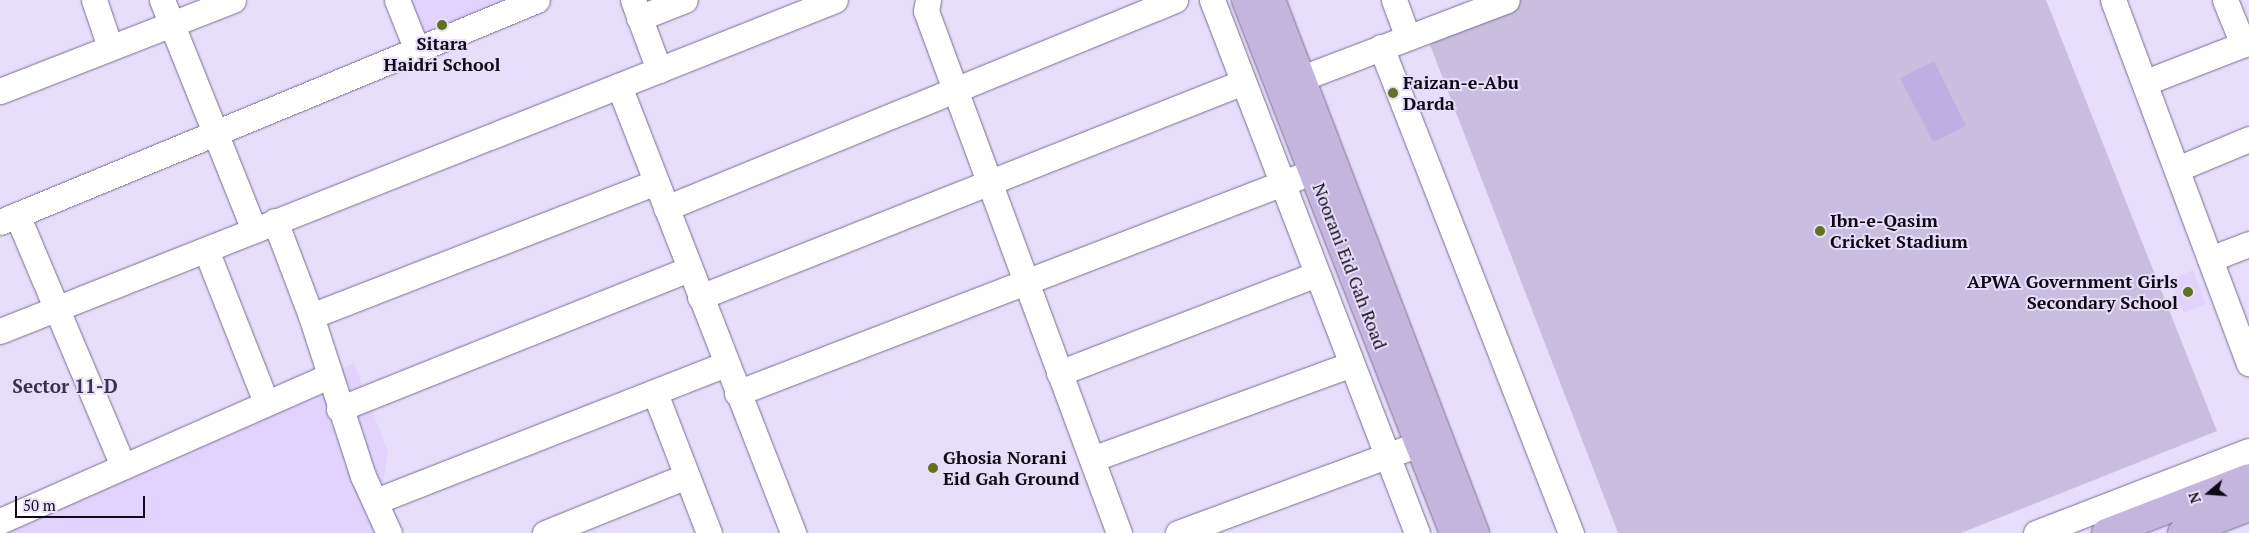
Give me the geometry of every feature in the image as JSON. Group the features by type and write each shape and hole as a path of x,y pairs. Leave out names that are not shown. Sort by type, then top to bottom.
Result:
{"main road":[{"name":"Noorani Eid Gah Road","path":"1246,0 1454,533"},
{"name":"Noorani Eid Gah Road","path":"1271,0 1475,533"},
{"path":"2106,533 2249,478"},
{"path":"2182,533 2249,506"}],"street":[{"path":"94,0 110,47"},
{"path":"162,0 215,133 311,316 328,376 363,476 389,533"},
{"path":"0,91 102,54 110,47 233,0"},
{"path":"397,0 417,50"},
{"path":"123,466 55,309 9,218 537,0"},
{"path":"660,70 636,9 685,0"},
{"path":"0,331 835,0"},
{"path":"928,0 926,11 991,182 1026,285 1119,533"},
{"path":"666,208 1175,0"},
{"path":"1212,0 1417,533"},
{"path":"1394,0 1408,38"},
{"path":"1302,78 1507,0"},
{"path":"2113,0 2146,82 2249,363"},
{"path":"2146,82 2246,43 2225,0"},
{"path":"1381,47 1572,533"},
{"path":"700,297 1243,82"},
{"path":"619,86 793,533"},
{"path":"2177,169 2249,139"},
{"path":"737,393 1026,285 1314,171"},
{"path":"311,316 656,182"},
{"path":"2210,260 2249,244"},
{"path":"206,250 266,402"},
{"path":"339,409 690,269"},
{"path":"1059,373 1317,274"},
{"path":"376,501 726,364"},
{"path":"1092,459 1352,364"},
{"path":"0,521 328,376"},
{"path":"655,393 709,533"},
{"path":"1178,533 1386,454 1418,444"},
{"path":"2036,533 2249,451"},
{"path":"545,533 687,476"}],"shaded area":[{"name":"Sitara Haidri School","path":"397,0 537,0 417,50"},
{"name":"Ibn-e-Qasim Cricket Stadium","path":"1507,0 2046,0 2217,431 1961,533 1618,533 1425,32"},
{"name":"APWA Government Girls Secondary School","path":"2193,270 2206,304 2184,313 2170,280"},
{"path":"354,363 388,452 379,505 390,533 0,533 0,521"}],"building":[{"path":"1934,61 1966,126 1933,142 1900,78"}],"place":[{"name":"Sitara Haidri School","path":"442,25"},
{"name":"Faizan-e-Abu Darda","path":"1393,93"},
{"name":"Ibn-e-Qasim Cricket Stadium","path":"1820,231"},
{"name":"APWA Government Girls Secondary School","path":"2188,292"},
{"name":"Ghosia Norani Eid Gah Ground","path":"933,468"}],"district":[{"name":"Sector 11-D","path":"65,386"}]}
